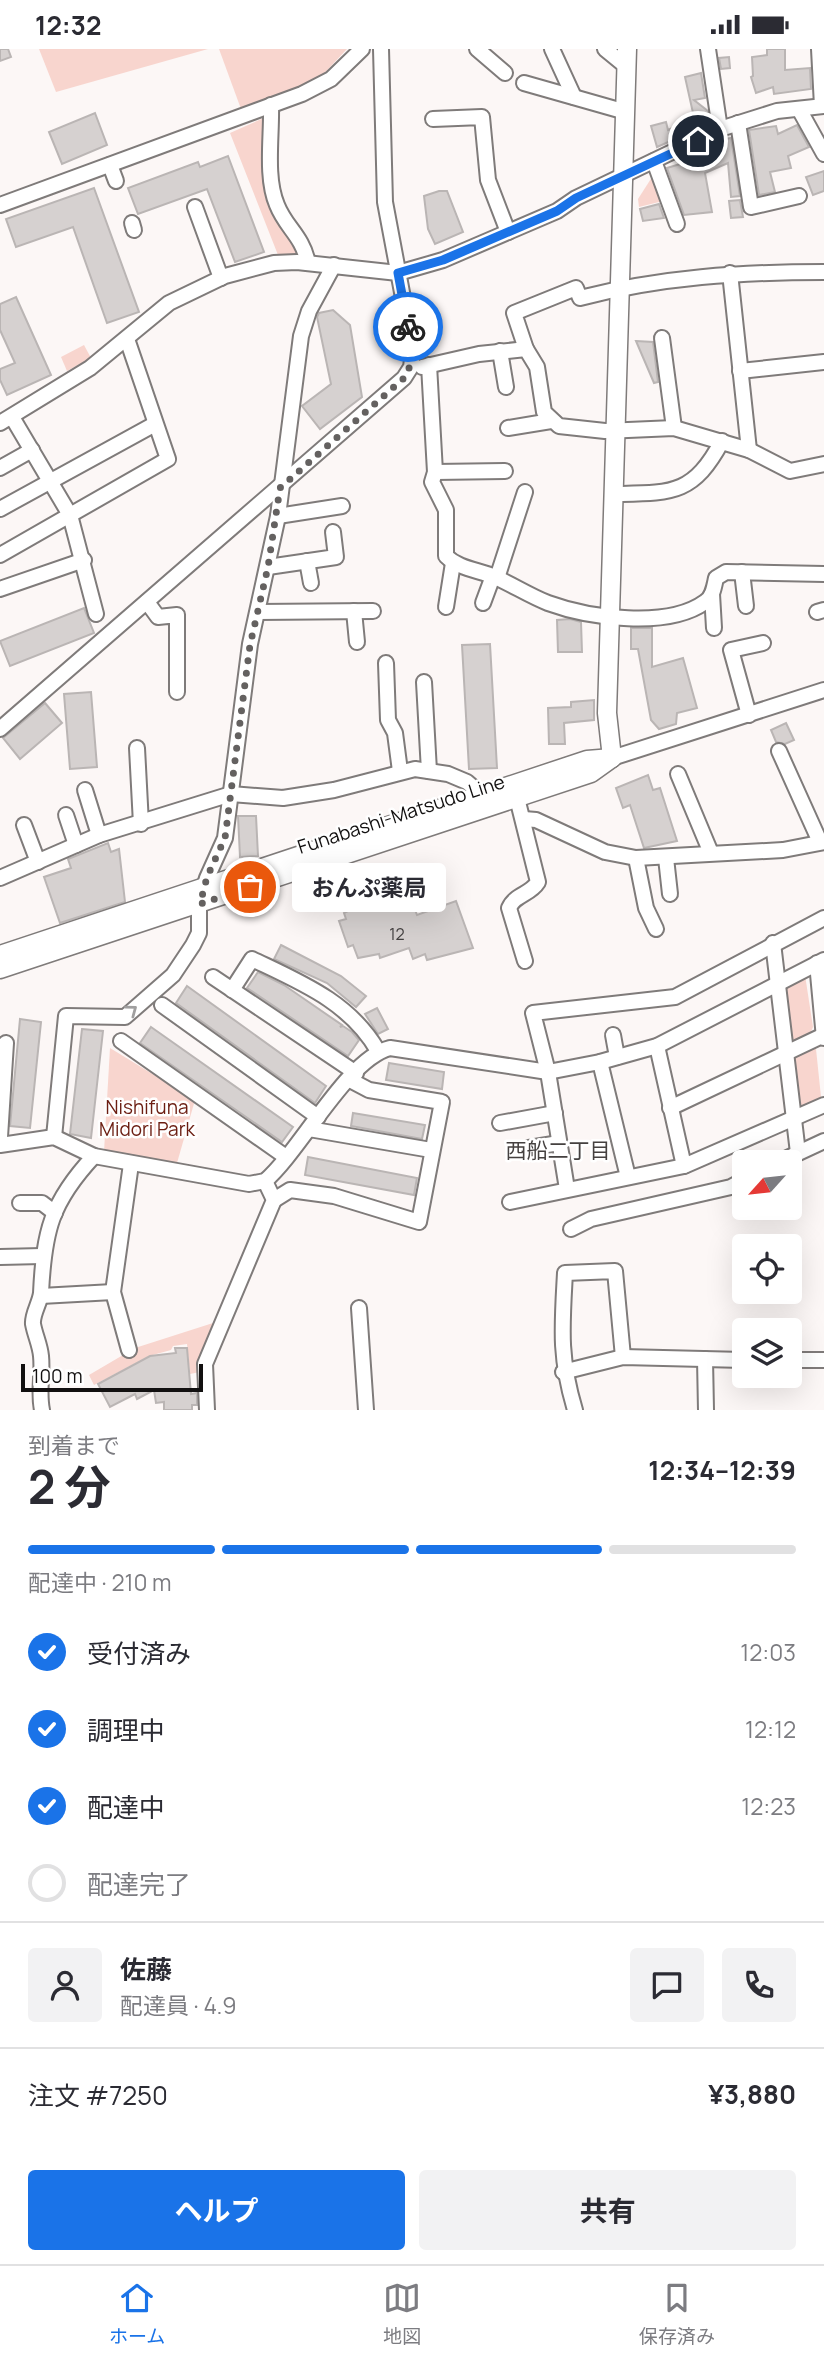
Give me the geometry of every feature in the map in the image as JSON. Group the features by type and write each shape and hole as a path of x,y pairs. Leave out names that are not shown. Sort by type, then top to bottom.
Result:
{"main road":[{"path":"612,758 607,713 627,58"},
{"name":"Funabashi-Matsudo Line","path":"0,969 477,797 587,760 612,758"},
{"name":"Funabashi-Matsudo Line","path":"0,955 202,897 517,798 591,773 612,758"}],"street":[{"path":"0,205 271,105 331,79 362,49"},
{"path":"0,729 280,488 404,378 411,367 412,351 382,174 381,49"},
{"path":"477,49 505,73"},
{"path":"552,49 574,97"},
{"path":"606,49 627,58"},
{"path":"708,49 720,129"},
{"path":"96,614 84,560 70,515 32,450 6,420 90,368 169,303 221,278 274,263 334,265 398,273 443,260 557,211 576,198 720,129 778,111 823,106 819,49"},
{"path":"524,83 626,112"},
{"path":"271,105 272,182 277,206 304,244 308,263"},
{"path":"799,109 824,154"},
{"path":"433,119 482,117 488,180 508,232"},
{"path":"738,123 751,207 799,196"},
{"path":"654,162 677,224"},
{"path":"110,165 116,181"},
{"path":"195,207 221,278"},
{"path":"54,1137 66,1016 125,1017 173,975 199,933 202,897 225,838 250,645 278,516 301,336 309,311 334,265"},
{"path":"824,272 730,274 618,288 580,298 576,288 514,313 526,349 537,367 544,412 551,421 572,430 674,428 749,450 790,471 824,464"},
{"path":"730,274 749,450"},
{"path":"662,338 674,428"},
{"path":"0,555 168,459 127,339"},
{"path":"411,367 526,349"},
{"path":"500,351 506,387"},
{"path":"740,371 824,362"},
{"path":"429,365 435,491 446,510 446,557 453,563 495,577 550,603 612,618 653,618 681,612 706,602 712,594"},
{"path":"508,428 551,421"},
{"path":"0,509 155,423"},
{"path":"615,494 667,493 685,488 699,476 722,441"},
{"path":"0,468 32,450"},
{"path":"435,472 505,471"},
{"path":"483,603 525,492"},
{"path":"278,516 342,506"},
{"path":"268,567 336,557 333,532"},
{"path":"0,589 84,560"},
{"path":"307,561 311,583"},
{"path":"446,607 453,563"},
{"path":"714,628 712,594 716,578 726,572 824,574"},
{"path":"742,572 746,606"},
{"path":"147,603 158,617 177,615 177,692"},
{"path":"354,611 357,642"},
{"path":"258,612 373,611"},
{"path":"749,715 731,650 763,643"},
{"path":"386,663 388,720 395,733 400,771"},
{"path":"424,682 429,771"},
{"path":"612,758 824,690"},
{"path":"137,748 141,824"},
{"path":"524,819 536,820 605,852 636,858 783,850 822,842 779,751"},
{"path":"2,872 38,862 99,835 231,795 296,796 334,790 400,771 429,771 467,782 474,788 477,797"},
{"path":"678,774 711,853"},
{"path":"85,790 99,835"},
{"path":"517,798 538,882 534,888 516,898 509,908 525,961"},
{"path":"66,815 76,845"},
{"path":"24,825 38,862"},
{"path":"666,857 670,894"},
{"path":"636,858 646,908 656,929"},
{"path":"567,1189 548,1072 533,1013 675,997 824,919"},
{"path":"774,943 798,1150"},
{"path":"232,990 251,960 323,993 368,1032 378,1051"},
{"path":"0,1145 54,1137 94,1156 131,1164 249,1184 265,1181 378,1051 390,1048 548,1072 600,1062 657,1046 821,962 824,1036 670,1108"},
{"path":"207,1410 205,1364 274,1200 290,1190 334,1196 419,1222 442,1102 369,1090 213,977"},
{"path":"162,1005 314,1123 431,1150"},
{"path":"613,1035 617,1057"},
{"path":"121,1041 286,1157"},
{"path":"0,1137 6,1043"},
{"path":"657,1046 684,1166"},
{"path":"600,1062 628,1177"},
{"path":"510,1202 684,1166 824,1105"},
{"path":"500,1123 555,1113"},
{"path":"802,1151 824,1141"},
{"path":"529,1148 559,1143"},
{"path":"42,1410 39,1393 42,1358 32,1322 41,1296 42,1256 65,1190 94,1156"},
{"path":"129,1350 113,1292 131,1164"},
{"path":"265,1181 274,1200"},
{"path":"571,1229 591,1219 732,1186"},
{"path":"20,1203 42,1203 55,1213"},
{"path":"0,1257 42,1256"},
{"path":"575,1410 563,1372 561,1333 565,1273 615,1272 623,1357"},
{"path":"41,1296 113,1292"},
{"path":"359,1308 366,1410"},
{"path":"563,1372 623,1357 732,1360"},
{"path":"705,1359 706,1410"},
{"path":"802,1360 824,1360"}],"green space":[{"path":"39,49 208,49 56,92"},
{"path":"219,49 347,49 318,80 241,109"},
{"path":"266,117 269,184 300,247 298,254 278,255 230,133"},
{"path":"654,174 663,201 639,207 638,199"},
{"path":"84,345 91,358 67,371 61,357"},
{"path":"805,975 813,1027 810,1034 793,1042 790,1040 785,985"},
{"name":"Nishifuna Midori Park","path":"110,1048 195,1100 177,1163 104,1152"},
{"path":"816,1049 821,1097 799,1108 792,1062 794,1055"},
{"path":"213,1323 202,1351 200,1372 190,1374 187,1344 173,1346 171,1350 149,1356 94,1385 89,1375 135,1348"}],"building":[{"path":"0,49 8,49 11,57 0,61"},
{"path":"767,49 785,49 785,70 810,68 811,89 774,94 773,87 756,93 751,77 752,57 767,55"},
{"path":"729,57 730,68 721,69 719,58"},
{"path":"701,73 705,98 694,100 708,111 709,118 705,123 693,113 685,77"},
{"path":"95,113 107,145 62,164 49,132"},
{"path":"666,122 668,130 686,122 691,132 657,147 651,126"},
{"path":"797,125 809,147 788,156 791,168 770,172 775,192 759,195 749,130 776,126 778,134"},
{"path":"731,138 740,196 731,197 728,163 705,173 712,212 684,215 667,168 687,162 687,155 698,151 699,154 721,144 720,140"},
{"path":"228,156 264,252 235,262 207,189 138,214 128,188 198,162 200,167"},
{"path":"824,171 824,191 813,195 806,177"},
{"path":"94,188 139,312 107,323 73,227 16,247 6,219"},
{"path":"447,191 463,232 435,244 428,229 424,196"},
{"path":"740,200 743,217 731,218 729,201"},
{"path":"659,204 664,218 643,221 640,209"},
{"path":"16,297 51,375 7,395 0,380 0,369 15,363 0,330 0,304"},
{"path":"333,310 350,325 362,397 320,429 302,406 331,384 317,317 319,313"},
{"path":"636,341 653,342 658,382 654,383"},
{"path":"84,608 94,633 10,666 0,641"},
{"path":"557,620 581,622 582,652 558,652"},
{"path":"631,628 652,628 652,667 683,658 697,708 677,713 676,724 659,729 651,720 638,649 631,649"},
{"path":"490,644 497,768 469,769 462,645"},
{"path":"91,692 97,767 70,769 64,694"},
{"path":"594,700 594,720 564,723 565,744 549,744 548,708 571,707 571,702"},
{"path":"45,703 62,723 20,759 3,738"},
{"path":"786,723 794,740 785,744 776,742 771,730"},
{"path":"648,775 653,790 660,788 677,841 644,848 630,805 623,808 616,788"},
{"path":"238,816 256,816 258,856 240,857"},
{"path":"108,843 111,852 119,849 125,902 60,923 44,877 71,868 68,859"},
{"path":"404,880 417,915 456,901 473,948 427,960 425,954 413,959 409,948 380,958 379,954 358,958 353,945 348,947 339,921 346,919 344,913 348,911 344,901"},
{"path":"281,945 341,976 366,996 356,1007 327,983 274,959"},
{"path":"258,972 284,985 342,1025 340,1027 352,1032 359,1040 348,1056 247,988"},
{"path":"187,986 326,1086 315,1103 176,1003"},
{"path":"377,1008 388,1029 378,1034 365,1014"},
{"path":"20,1019 41,1022 30,1128 10,1126"},
{"path":"151,1027 293,1127 282,1142 140,1043"},
{"path":"82,1029 103,1031 91,1138 70,1134"},
{"path":"389,1063 444,1072 442,1089 386,1080"},
{"path":"353,1113 425,1125 422,1139 351,1126"},
{"path":"308,1157 417,1178 414,1195 305,1175"},
{"path":"175,1348 187,1348 191,1394 197,1393 197,1405 192,1405 192,1410 164,1410 164,1402 156,1403 154,1390 137,1399 135,1394 110,1407 98,1384 150,1356 176,1353"}],"way so far":[{"path":"250,887 200,904 207,877 225,838 250,645 278,516 280,488 404,378 411,367 412,351 408,327"}],"place":[{"name":"おんぷ薬局","path":"250,887"}],"district":[{"name":"西船二丁目","path":"558,1151"}],"route":[{"path":"408,327 398,273 443,260 557,211 576,198 624,174 698,141"}]}
